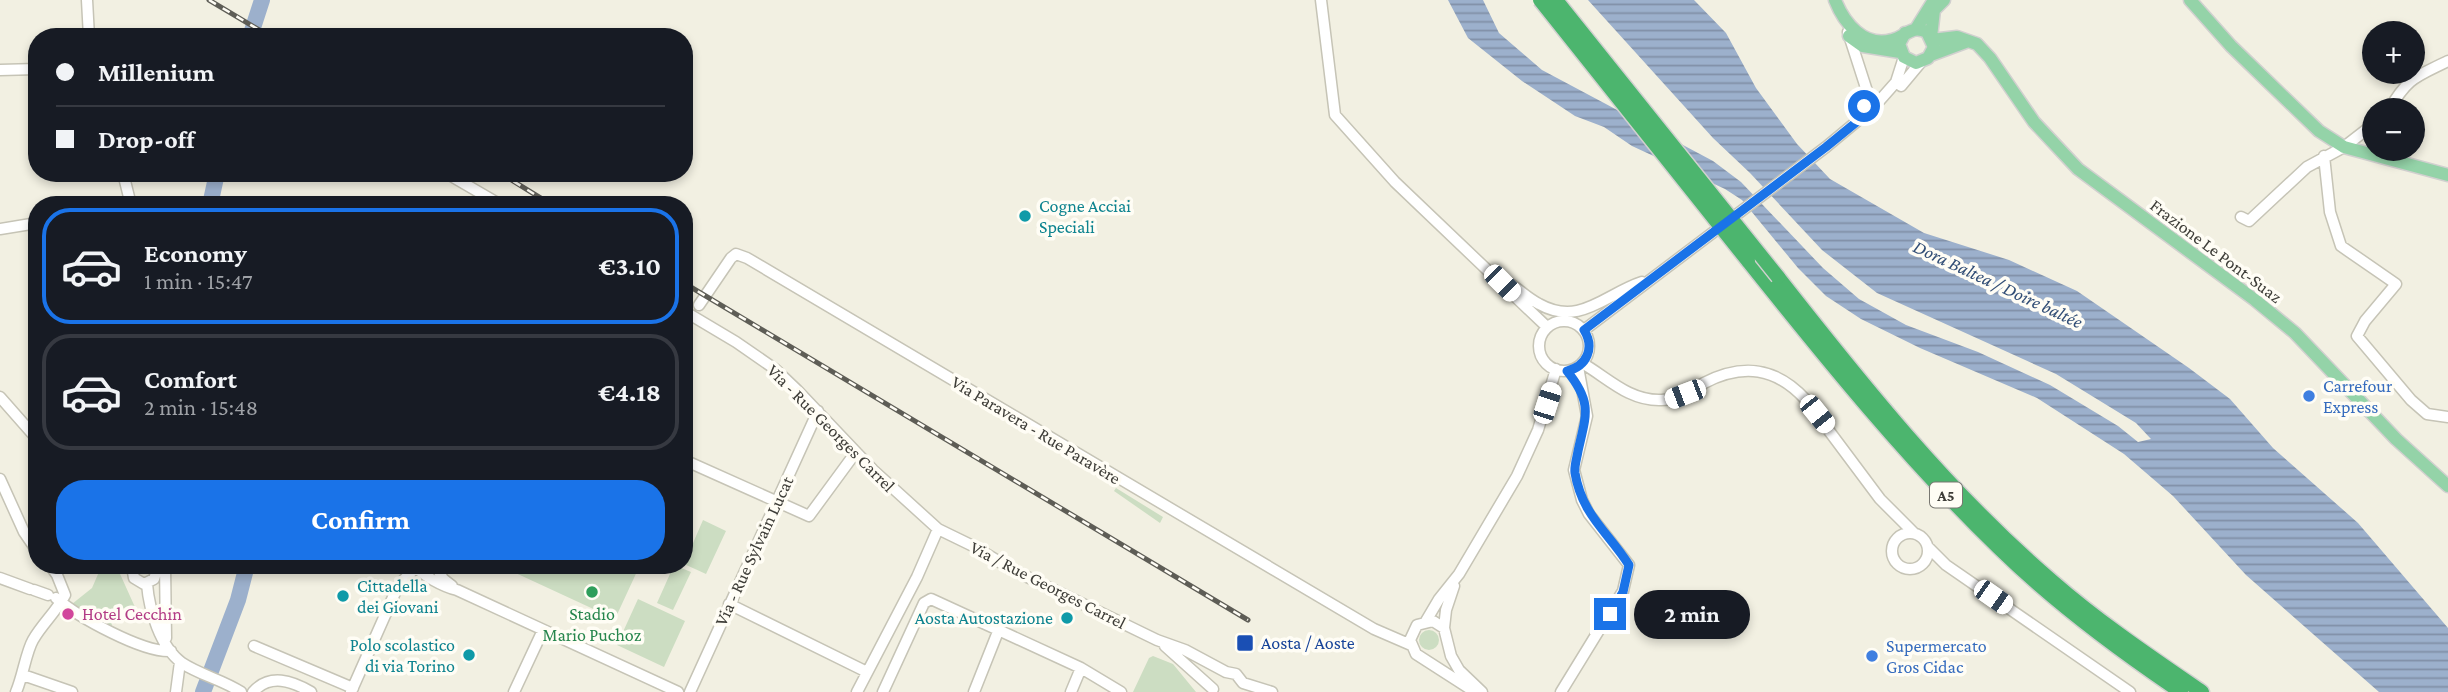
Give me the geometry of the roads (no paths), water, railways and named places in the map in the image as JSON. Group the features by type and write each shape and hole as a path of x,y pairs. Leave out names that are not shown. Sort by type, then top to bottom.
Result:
{"highway":[{"name":"A5","path":"1540,0 1849,387 1943,492 2049,594 2135,661 2181,692"},
{"name":"A5","path":"1556,0 1851,370 1945,478 2052,582 2202,692"}],"main road":[{"path":"1835,0 1842,17 1862,36 1875,41 1895,40 1910,31 1927,33 1934,47 1926,58"},
{"path":"1902,55 1899,44 1934,0"},
{"path":"1931,38 1934,10 1944,0"},
{"path":"2190,0 2231,46 2319,131 2344,147 2448,176"},
{"path":"1849,36 1855,42 1874,50 1902,55 1911,62 1969,41"},
{"path":"1931,38 1957,37 1969,41"},
{"name":"Frazione Le Pont-Suaz","path":"1969,41 1977,44 1990,58 2034,122 2078,169 2295,332 2396,439 2448,486"}],"street":[{"path":"87,0 89,28"},
{"path":"1321,0 1335,115 1395,182 1547,327"},
{"path":"1842,17 1867,91 1859,120"},
{"path":"1584,330 1859,120 1891,89 1900,75 1902,55"},
{"path":"1824,149 1843,138 1898,91 1906,78 1926,58"},
{"path":"2396,98 2410,80 2448,61"},
{"path":"0,69 28,69"},
{"path":"2241,217 2249,220 2307,167 2344,147 2362,133"},
{"path":"2324,156 2330,212 2341,246 2396,284 2365,321 2357,336 2411,400 2427,414 2448,417"},
{"path":"461,182 486,196"},
{"path":"0,229 28,224"},
{"name":"Via Paravera - Rue Paravère","path":"693,302 736,254 1374,629 1411,646"},
{"path":"1491,273 1511,282 1537,303 1553,310 1569,312 1595,306 1627,287 1651,278"},
{"path":"693,310 736,342"},
{"name":"Via - Rue Georges Carrel","path":"693,310 775,369 856,452 938,529"},
{"path":"1603,375 1546,363 1539,348 1547,327 1563,320 1584,330 1593,361 1603,375 1625,393 1639,397 1671,400 1720,376 1735,372 1766,373 1781,379 1794,387 1806,400 1880,499 1895,525 1895,540 1891,549 1895,563 1909,570 1921,566 1942,566 1960,575"},
{"path":"1390,635 1414,629 1426,621 1438,599 1459,574 1517,476 1571,367 1589,350"},
{"path":"1561,692 1623,592 1629,565 1589,514 1582,500 1574,470 1587,416 1584,398 1571,367"},
{"path":"0,397 28,429"},
{"name":"Via - Rue Sylvain Lucat","path":"690,692 818,411"},
{"path":"693,464 808,516 856,452"},
{"path":"0,479 28,538"},
{"path":"1880,499 1914,533 1923,538 1938,559 2130,692"},
{"path":"857,692 917,577 938,529"},
{"name":"Via / Rue Georges Carrel","path":"938,529 1011,569 1157,640"},
{"path":"1895,540 1903,534 1914,533"},
{"path":"1921,566 1928,554 1928,547"},
{"path":"16,692 32,642 55,599 65,595 55,574"},
{"path":"133,574 138,582 147,584 156,574"},
{"path":"164,574 169,648"},
{"path":"254,646 350,691 398,586 408,574"},
{"path":"438,574 457,590 678,692"},
{"path":"1459,574 1448,604 1444,628 1451,656 1459,670 1482,692"},
{"path":"0,578 55,599 104,628 148,648 169,648"},
{"path":"147,584 151,608 169,648 180,662 238,690"},
{"path":"884,692 924,603 931,599 1081,668 1121,692"},
{"path":"729,604 867,672"},
{"path":"1426,621 1433,621 1444,628"},
{"path":"974,692 999,629"},
{"path":"1414,629 1411,646 1416,654 1475,692"},
{"path":"514,692 543,630"},
{"path":"1157,640 1213,690 1216,679 1226,672"},
{"path":"1157,640 1185,650 1226,672 1236,674 1244,687 1272,692"},
{"path":"1425,659 1439,657 1448,645"},
{"path":"176,690 180,662"},
{"path":"1071,692 1081,668"},
{"path":"23,675 72,692"},
{"path":"253,692 261,684 276,679 312,691"}],"water":[{"name":"Dora Baltea / Doire baltée","path":"1448,0 1483,0 1499,33 1542,70 1713,161 1741,182 1823,268 1859,299 1906,325 1978,352 2050,385 2118,426 2138,442 2151,439 2136,423 2056,374 1877,293 1822,250 1750,173 1713,138 1588,0 1694,0 1726,33 1756,88 1797,144 1830,179 1924,233 2009,260 2077,291 2230,399 2273,448 2358,523 2448,628 2448,692 2379,692 2246,575 2173,496 2124,454 2037,398 1920,348 1861,319 1826,296 1798,268 1742,200 1725,189 1632,146 1604,127 1575,116 1522,81 1468,38"}],"waterway":[{"path":"253,28 262,0"},
{"path":"212,196 215,182"},
{"path":"203,692 238,600 245,574"}],"railway":[{"path":"209,0 256,28"},
{"path":"515,182 537,196"},
{"path":"693,288 1248,620"}],"place":[{"name":"Cogne Acciai Speciali","path":"1025,216"},
{"name":"Carrefour Express","path":"2309,396"},
{"name":"Stadio Mario Puchoz","path":"592,592"},
{"name":"Cittadella dei Giovani","path":"343,596"},
{"name":"Hotel Cecchin","path":"68,614"},
{"name":"Aosta Autostazione","path":"1067,618"},
{"name":"Aosta / Aoste","path":"1245,643"},
{"name":"Polo scolastico di via Torino","path":"469,655"},
{"name":"Supermercato Gros Cidac","path":"1872,656"}]}
